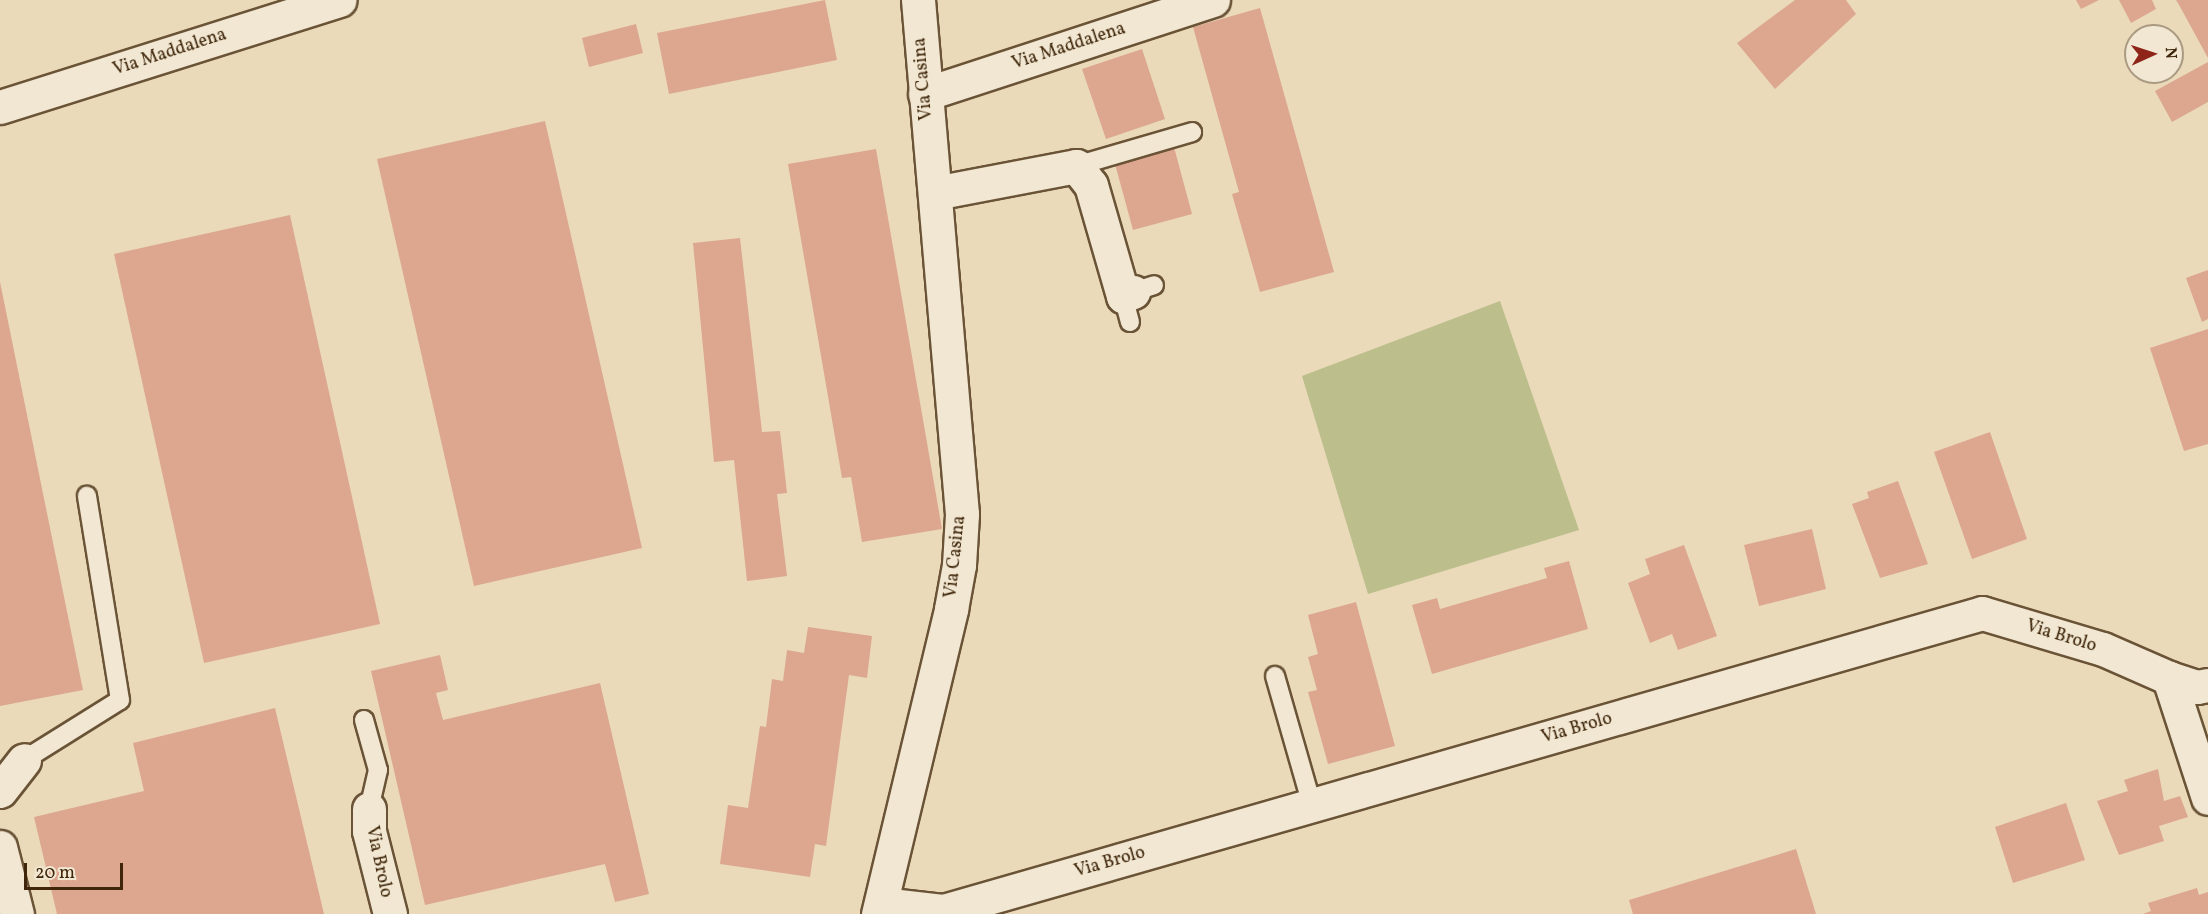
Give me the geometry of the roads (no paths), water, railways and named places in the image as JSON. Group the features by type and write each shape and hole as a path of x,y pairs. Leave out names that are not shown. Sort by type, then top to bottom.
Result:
{"street":[{"name":"Via Maddalena","path":"0,107 340,0"},
{"name":"Via Casina","path":"880,909 915,774 959,565 962,514 918,0"},
{"name":"Via Maddalena","path":"926,94 1213,0"},
{"path":"935,193 1076,166 1091,185 1135,299"},
{"name":"Via Brolo","path":"880,909 940,912 1982,613 2103,650 2169,678 2197,687 2208,685"},
{"path":"2169,678 2208,798"},
{"path":"0,791 24,760"},
{"name":"Via Brolo","path":"369,809 369,831 390,914"},
{"path":"0,848 17,914"}],"lane":[{"path":"1076,166 1192,132"},
{"path":"24,760 120,700 87,496"},
{"path":"1275,676 1312,805"},
{"path":"364,720 378,770 369,809"}]}
